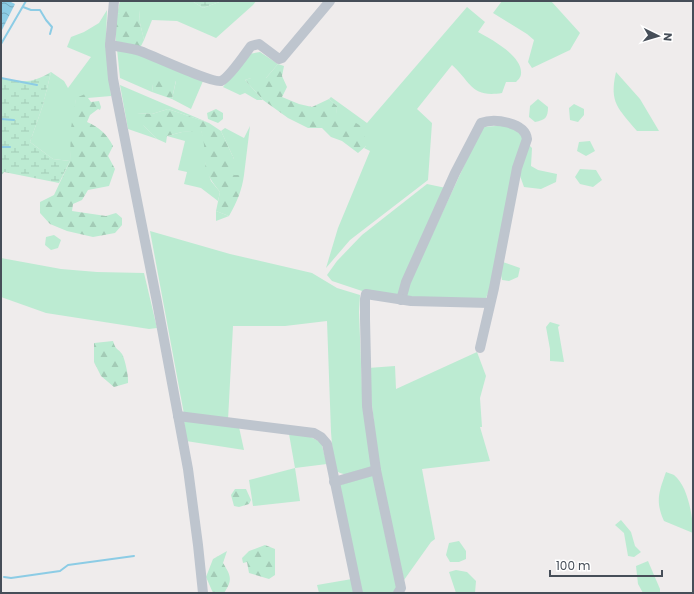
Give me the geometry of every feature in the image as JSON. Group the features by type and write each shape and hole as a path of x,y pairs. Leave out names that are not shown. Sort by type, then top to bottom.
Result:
{"street":[{"path":"114,1 110,45 113,79 157,302 191,490 203,593"},
{"path":"110,45 140,51 185,70 216,80 221,80 227,76 251,46 255,44 259,44 276,58 282,58 330,1"},
{"path":"401,300 406,282 455,174 481,123 492,120 503,121 521,129 526,134 527,139 517,168 480,348"},
{"path":"398,593 401,588 376,470 367,406 366,294 401,300 447,303 490,303"},
{"path":"178,416 314,433 321,437 327,444 358,593"},
{"path":"334,482 376,470"}],"green space":[{"path":"120,1 192,1 203,8 222,1 256,1 216,38 177,21 152,20 144,40 139,10 117,14"},
{"path":"192,1 222,1 203,8"},
{"path":"502,1 551,1 580,33 570,50 532,68 528,62 534,40 493,13"},
{"path":"467,7 485,22 478,32 505,49 517,61 520,67 520,77 516,82 506,82 502,93 484,93 472,87 452,65 417,109 432,123 428,180 350,240 326,268 338,228 370,151 364,148 366,146 335,122 337,106 329,99 331,97 367,123"},
{"path":"107,10 106,40 111,96 76,99 70,161 53,159 30,142 43,105 51,72 64,81 68,88 91,57 67,47 71,37 84,32 99,23"},
{"path":"129,10 139,10 144,40 140,48 116,42 115,21 117,14"},
{"path":"117,49 142,54 203,81 191,109 172,99 176,81 153,84 152,92 120,78"},
{"path":"260,52 278,64 266,78 251,78 245,80 263,100 257,100 245,93 240,95 223,87 249,54"},
{"path":"278,64 284,66 282,76 287,87 282,97 299,104 312,107 329,99 337,106 336,122 348,118 364,128 366,146 358,153 342,141 331,137 322,128 308,128 288,118 263,100 245,80 251,78 266,78"},
{"path":"51,72 43,105 30,142 53,159 70,161 59,183 4,172 1,176 1,78 27,81 38,79"},
{"path":"616,72 640,99 659,131 637,131 620,110 614,91"},
{"path":"163,76 176,80 172,99 152,92 153,84"},
{"path":"120,85 209,123 168,109 152,114 137,113 144,126 157,139 128,129"},
{"path":"85,94 91,102 99,101 101,107 100,110 98,109 90,115 87,122 102,131 111,142 113,146 108,156 115,169 109,186 88,190 82,200 73,204 72,211 106,216 116,213 122,218 122,225 115,233 93,237 67,231 50,224 40,213 40,202 54,195 70,161 71,128 76,98"},
{"path":"538,99 548,107 548,111 545,118 535,122 529,117 530,106"},
{"path":"574,104 584,109 584,115 578,122 570,120 569,108"},
{"path":"168,109 209,123 221,131 234,159 234,175 244,175 239,196 229,216 216,211 220,192 206,170 204,143 201,131 182,132 167,136 166,143 157,139 136,118 137,113 152,114"},
{"path":"216,109 223,113 223,119 218,123 208,119 207,113"},
{"path":"509,125 523,135 491,286 486,298 404,299 405,293 482,127"},
{"path":"250,126 244,175 234,175 234,159 221,131 225,128 244,138"},
{"path":"201,130 205,142 205,163 211,181 220,192 218,201 201,188 184,184 187,172 178,170 185,141 167,136 182,132"},
{"path":"590,141 595,151 586,156 577,151 579,142"},
{"path":"529,145 532,148 531,166 538,170 557,174 556,182 541,189 524,187 519,173"},
{"path":"580,169 596,170 602,180 593,187 580,184 575,177"},
{"path":"427,184 446,188 399,298 362,291 332,281 327,275 337,261 362,235"},
{"path":"216,211 229,216 216,221"},
{"path":"150,231 230,254 312,273 337,288 360,295 359,312 362,389 373,463 370,469 356,473 342,474 334,469 331,432 327,321 285,326 233,326 228,420 184,414"},
{"path":"54,235 61,240 58,248 51,250 45,245 46,237"},
{"path":"1,258 61,269 97,272 144,273 157,328 149,329 46,313 1,297"},
{"path":"503,262 520,268 518,277 509,281 502,280 500,270"},
{"path":"550,322 560,325 558,327 564,362 550,361 550,349 546,327"},
{"path":"113,341 123,356 128,380 128,383 114,387 101,376 94,362 94,343"},
{"path":"477,352 486,376 480,398 482,427 480,427 490,461 422,469 435,539 431,542 404,580 380,479 368,368 395,366 396,389"},
{"path":"184,421 239,427 244,450 186,441"},
{"path":"289,434 306,435 321,442 327,464 295,468"},
{"path":"295,468 300,501 253,506 249,480"},
{"path":"666,472 674,475 683,486 691,511 693,533 664,521 661,514 659,496"},
{"path":"371,475 375,476 397,583 395,593 361,593 340,485"},
{"path":"235,489 246,489 251,500 249,504 239,507 234,506 231,495"},
{"path":"621,520 631,532 635,546 641,552 634,557 628,556 624,533 615,525"},
{"path":"459,541 466,551 466,559 459,562 450,562 446,555 449,543"},
{"path":"265,545 275,549 275,575 269,579 249,573 247,562 243,563 242,558 249,551"},
{"path":"227,551 223,563 230,578 229,585 224,593 213,593 206,577 213,559"},
{"path":"648,561 660,589 660,593 643,593 638,584 636,566"},
{"path":"456,570 467,572 476,581 475,593 456,593 449,572"},
{"path":"352,579 355,593 319,593 317,585"}],"water":[{"path":"1,1 9,1 15,4 1,32"}],"waterway":[{"path":"1,44 26,1"},
{"path":"23,7 31,10 40,10 52,27 50,34"},
{"path":"1,78 37,85"},
{"path":"1,119 14,120"},
{"path":"1,147 10,147"},
{"path":"4,577 11,578 60,571 68,565 134,556"}]}
